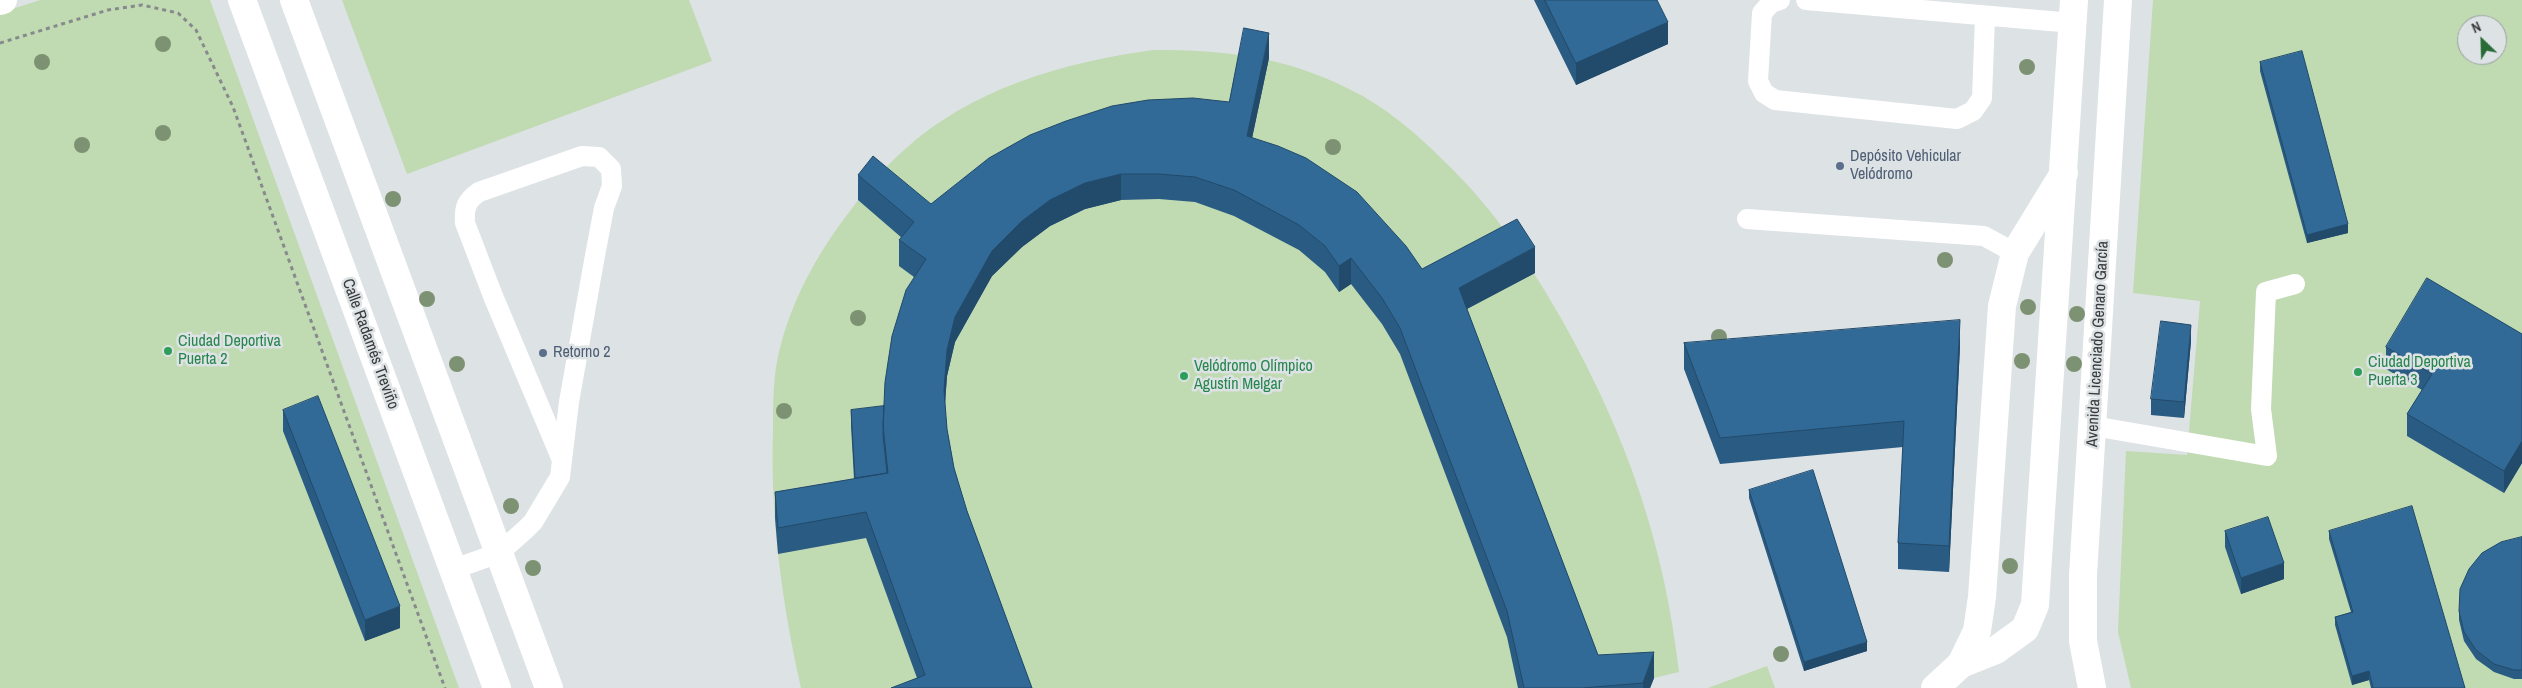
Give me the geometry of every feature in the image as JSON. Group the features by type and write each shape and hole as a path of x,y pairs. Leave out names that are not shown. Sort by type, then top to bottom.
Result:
{"street":[{"name":"Calle Radamés Treviño","path":"242,0 498,688"},
{"path":"294,0 550,688"},
{"name":"Avenida Licenciado Genaro García","path":"2092,688 2084,641 2083,575 2118,0"},
{"path":"1935,688 1961,664 1996,650 2025,630 2035,605 2073,12"},
{"path":"1961,664 1977,630 1982,597 2002,306 2015,253 2064,172"}],"lane":[{"path":"1780,0 1771,2 1762,14 1758,81 1764,93 1775,100 1957,119 1973,112 1982,98 1985,17"},
{"path":"1806,0 1985,17 2073,12"},
{"path":"454,569 499,553 533,522 560,477 569,402 594,261 604,208 612,186 611,169 599,157 582,156 479,192 469,199 464,211 465,223 493,296 562,460"},
{"path":"1747,220 1984,236 2015,253"},
{"path":"2093,426 2267,456 2261,409 2266,292 2295,284"}],"path":[{"path":"0,43 108,10 142,5 178,13 196,30 233,107 445,688"}],"green space":[{"name":"Ciudad Deportiva Puerta 2","path":"40,0 210,0 459,688 0,688 0,13"},
{"path":"342,0 689,0 712,61 407,174"},
{"name":"Ciudad Deportiva Puerta 3","path":"2153,0 2522,0 2522,688 2131,688 2118,632 2126,451 2187,455 2200,301 2133,293"},
{"name":"Velódromo Olímpico Agustín Melgar","path":"1153,50 1205,51 1254,57 1301,69 1325,78 1362,96 1400,121 1463,180 1480,199 1510,237 1562,320 1585,363 1623,447 1639,490 1663,578 1679,672 1654,678 1650,688 801,688 788,624 779,559 773,494 773,399 776,368 785,331 798,297 814,265 823,249 865,192 903,151 929,129 988,95 1020,82 1086,62"},
{"path":"1767,666 1775,688 1708,688"}],"building":[{"path":"1545,0 1657,0 1668,22 1576,63"},
{"path":"1244,28 1269,33 1247,136 1306,158 1357,192 1406,246 1422,269 1517,219 1535,247 1459,288 1598,655 1654,652 1643,683 1582,688 1524,688 1507,611 1400,328 1382,298 1351,258 1339,266 1325,246 1299,225 1234,190 1195,177 1159,174 1121,174 1085,183 1050,200 1022,221 992,251 955,317 947,350 944,390 947,429 954,468 967,511 1032,688 891,688 925,675 866,512 778,528 775,492 888,473 883,425 885,382 892,336 906,290 926,259 899,240 914,222 858,175 873,156 931,204 989,158 1030,135 1066,121 1112,106 1148,100 1193,98 1229,102"},
{"path":"2302,51 2348,224 2307,235 2260,62"},
{"path":"2427,278 2522,334 2522,441 2504,471 2407,414 2432,374 2386,347"},
{"path":"1960,320 1949,546 1898,543 1904,421 1720,438 1684,343"},
{"path":"2161,321 2191,325 2184,402 2151,399"},
{"path":"318,396 400,606 365,620 283,410"},
{"path":"884,406 883,435 887,473 855,478 851,410"},
{"path":"1813,470 1867,642 1804,662 1749,490"},
{"path":"2412,506 2465,688 2373,688 2369,671 2352,676 2335,617 2353,612 2329,531"},
{"path":"2268,517 2284,563 2241,578 2225,531"},
{"path":"2522,537 2522,670 2514,670 2494,664 2476,650 2464,632 2459,611 2460,589 2469,569 2482,553 2501,542"}],"place":[{"name":"Depósito Vehicular Velódromo","path":"1840,166"},
{"name":"Ciudad Deportiva Puerta 2","path":"168,351"},
{"name":"Retorno 2","path":"543,353"},
{"name":"Ciudad Deportiva Puerta 3","path":"2358,372"},
{"name":"Velódromo Olímpico Agustín Melgar","path":"1184,376"}]}
